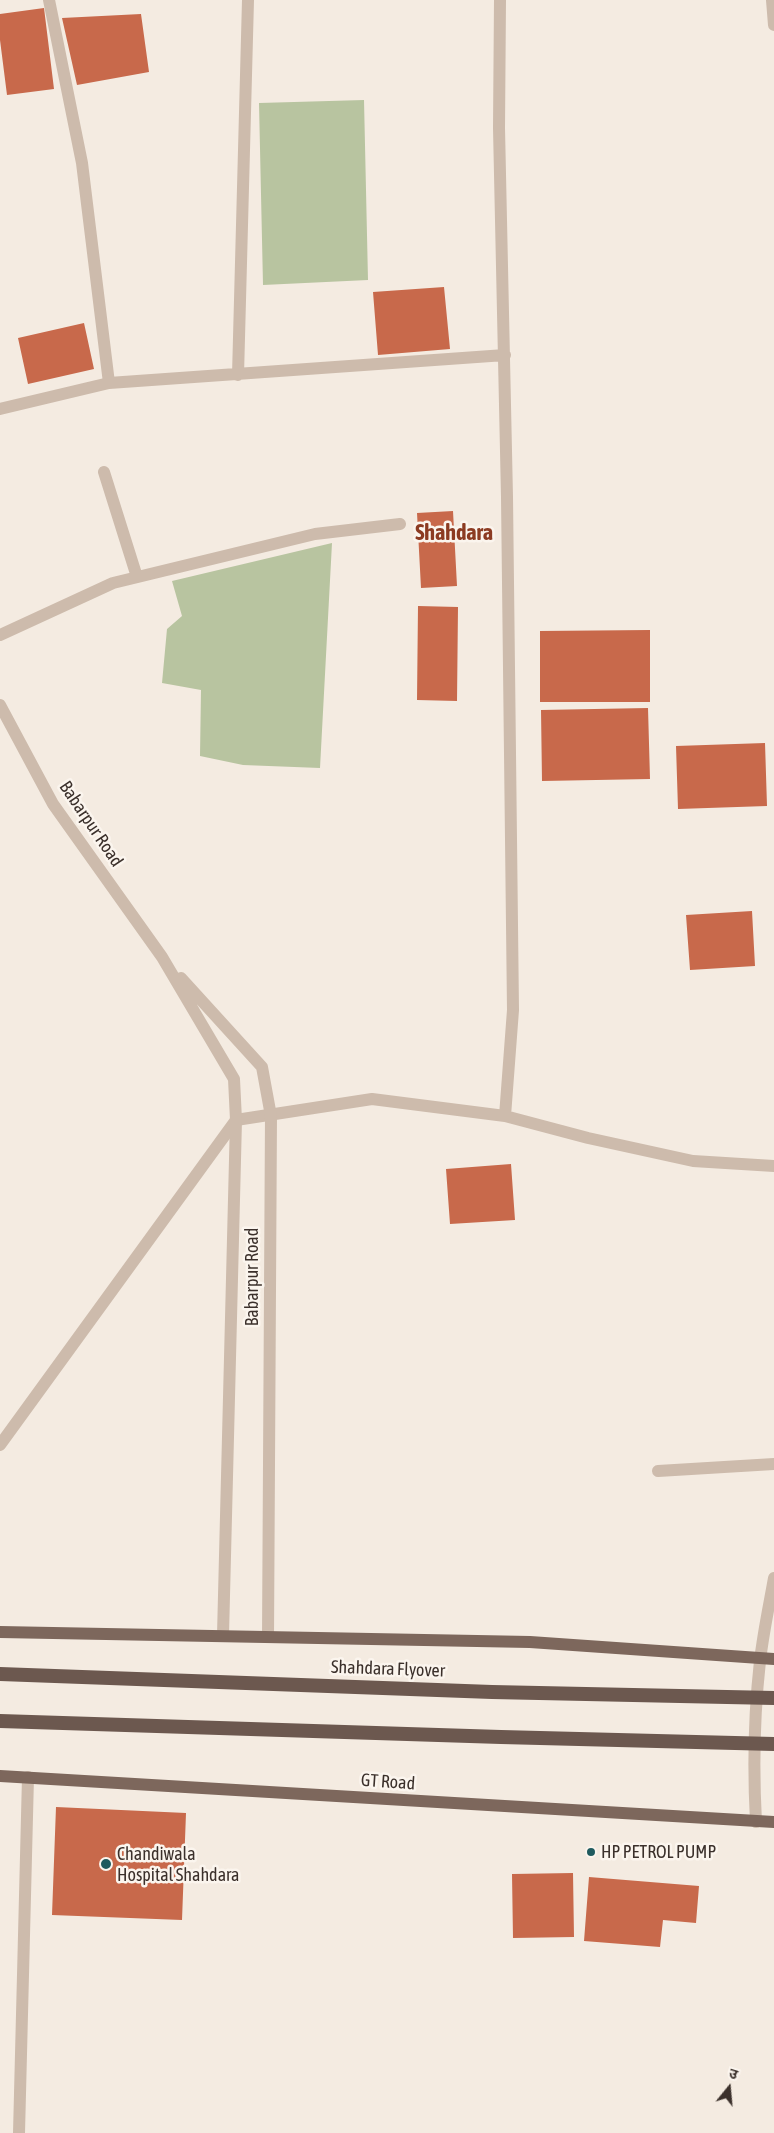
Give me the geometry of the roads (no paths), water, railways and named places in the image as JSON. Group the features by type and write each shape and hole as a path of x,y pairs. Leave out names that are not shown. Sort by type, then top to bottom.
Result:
{"highway":[{"name":"Shahdara Flyover","path":"0,1674 492,1692 774,1698"},
{"path":"0,1721 501,1738 774,1744"}],"main road":[{"path":"0,1632 530,1642 774,1659"},
{"name":"GT Road","path":"0,1776 774,1822"}],"street":[{"path":"49,0 82,163 109,383"},
{"path":"238,375 248,0"},
{"path":"500,0 499,128 505,355 513,1010 505,1116"},
{"path":"772,0 774,25"},
{"path":"0,409 109,383 505,355"},
{"path":"104,472 137,577"},
{"path":"0,635 114,583 315,534 400,524"},
{"name":"Babarpur Road","path":"0,705 53,804 162,957 234,1079 236,1120 223,1635"},
{"name":"Babarpur Road","path":"162,957 262,1067 271,1116 268,1636"},
{"path":"0,1445 236,1120 271,1116 372,1098 505,1116 588,1138 692,1161 774,1166"},
{"path":"658,1471 774,1464"},
{"path":"756,1822 753,1769 760,1659 774,1578"},
{"path":"18,2133 28,1778"}],"place":[{"name":"HP PETROL PUMP","path":"591,1852"},
{"name":"Chandiwala Hospital Shahdara","path":"106,1864"}],"district":[{"name":"Shahdara","path":"454,533"}]}
